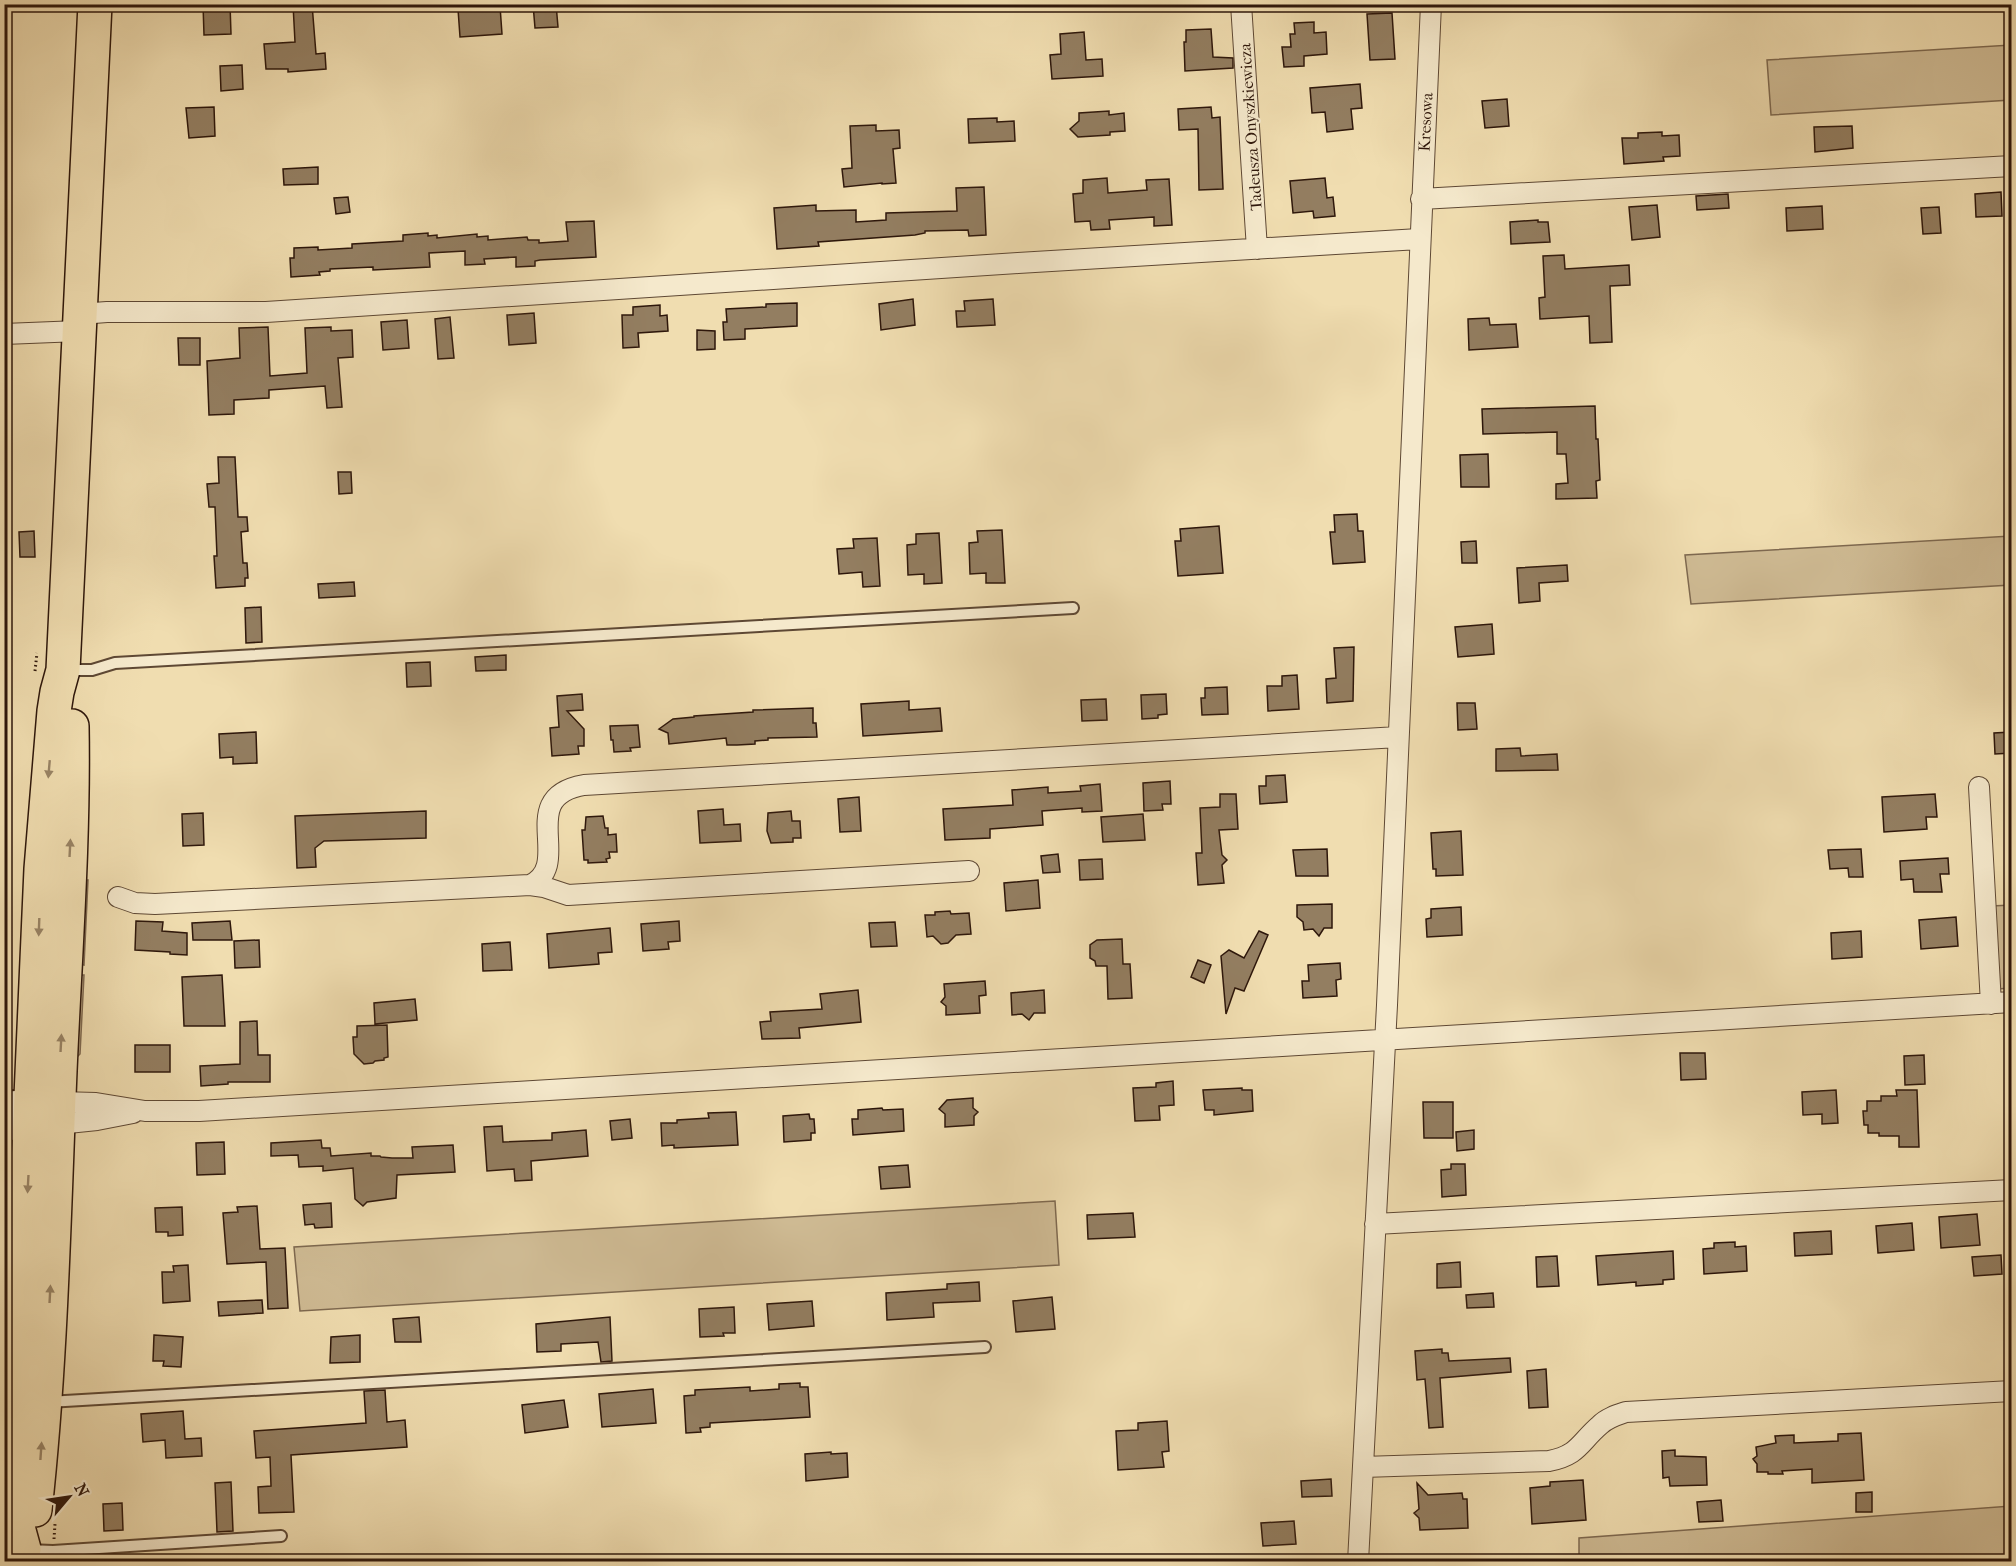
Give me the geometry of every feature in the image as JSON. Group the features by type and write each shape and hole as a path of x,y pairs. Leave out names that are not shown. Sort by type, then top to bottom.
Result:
{"highway":[{"path":"24,1555 18,1527 16,1457 20,1243 31,1114 44,834 57,692 49,675 80,322 95,4"},
{"path":"24,1555 34,1519 45,1402 31,1114"}],"street":[{"name":"Tadeusza Onyszkiewicza","path":"1242,4 1257,249"},
{"name":"Kresowa","path":"1358,1562 1385,1038 1431,4"},
{"path":"1421,199 2012,166"},
{"path":"4,334 80,322 107,312 266,312 1419,239"},
{"path":"530,885 541,878 548,858 548,819 551,803 566,790 584,785 1398,737"},
{"path":"1979,787 1991,1004"},
{"path":"118,897 135,903 155,904 530,885 568,895 969,871"},
{"path":"31,1114 97,1120 145,1111 199,1111 309,1105 1385,1038 2012,1002"},
{"path":"1375,1224 2012,1190"},
{"path":"1363,1467 1560,1459 1575,1451 1607,1419 1626,1412 2012,1391"}],"lane":[{"path":"49,675 93,670 115,663 1073,608"},
{"path":"45,1402 985,1347"},
{"path":"24,1555 53,1551 281,1536"}],"path":[{"path":"38,644 49,675"}],"shaded area":[{"path":"2011,45 2011,100 1771,115 1767,60"},
{"path":"2011,536 2011,585 1691,604 1685,555"},
{"path":"81,880 88,880 84,965 79,964"},
{"path":"2011,905 2011,988 1997,989 1992,906"},
{"path":"77,975 84,975 80,1054 69,1056"},
{"path":"5,1139 13,1145 12,1223 5,1229 11,1150 5,1144"},
{"path":"1055,1201 1059,1265 300,1311 294,1247"},
{"path":"2011,1506 2011,1561 1579,1561 1579,1538"}],"building":[{"path":"203,4 230,4 231,34 204,35"},
{"path":"293,4 312,4 316,54 325,53 326,69 288,72 288,69 266,69 264,44 295,42"},
{"path":"533,4 556,4 558,27 535,28"},
{"path":"500,6 502,34 460,37 458,9"},
{"path":"1392,13 1395,59 1370,60 1367,14"},
{"path":"1314,22 1314,33 1326,32 1327,54 1304,56 1304,66 1284,67 1282,47 1291,47 1290,34 1295,34 1294,23"},
{"path":"1211,29 1213,57 1233,58 1233,68 1185,71 1186,30"},
{"path":"1084,32 1086,60 1102,59 1103,76 1052,79 1050,55 1061,54 1060,34"},
{"path":"242,65 243,89 221,91 220,66"},
{"path":"1360,84 1362,108 1351,109 1353,129 1327,132 1325,112 1312,113 1310,88"},
{"path":"1507,99 1509,126 1485,128 1482,101"},
{"path":"214,107 215,136 189,138 186,108"},
{"path":"1211,107 1212,118 1220,117 1223,189 1199,190 1198,129 1179,130 1178,109"},
{"path":"1109,111 1109,115 1124,113 1125,131 1110,132 1110,135 1078,137 1070,129 1079,121 1079,113"},
{"path":"997,118 997,122 1014,121 1015,141 969,143 968,119"},
{"path":"876,125 876,131 899,130 900,148 893,149 896,183 844,187 842,169 852,168 850,126"},
{"path":"1852,126 1853,148 1815,152 1814,127"},
{"path":"1662,132 1662,136 1679,135 1680,156 1663,157 1664,161 1624,164 1622,138 1638,138 1638,133"},
{"path":"318,167 318,184 284,185 283,169"},
{"path":"1107,178 1108,193 1147,190 1146,180 1169,179 1172,225 1154,226 1154,217 1109,220 1110,229 1091,230 1090,221 1075,222 1073,194 1083,193 1083,180"},
{"path":"1325,178 1327,198 1333,197 1335,216 1314,218 1313,211 1293,213 1290,181"},
{"path":"984,187 986,235 969,236 968,230 925,231 925,233 915,235 818,242 819,246 777,249 774,208 816,205 816,211 856,210 856,222 886,220 886,213 957,211 956,188"},
{"path":"2001,192 2002,216 1976,217 1975,194"},
{"path":"1728,194 1729,208 1697,210 1696,196"},
{"path":"348,197 350,212 336,214 334,198"},
{"path":"1657,205 1660,237 1632,240 1629,207"},
{"path":"1822,206 1823,229 1787,231 1786,208"},
{"path":"1939,207 1941,233 1923,234 1921,208"},
{"path":"1538,220 1538,222 1548,222 1550,242 1511,244 1510,222"},
{"path":"594,221 596,257 540,260 535,261 535,266 516,267 516,257 484,259 485,264 465,265 465,251 429,253 430,267 373,270 373,267 330,269 330,271 319,272 320,275 291,277 290,258 294,258 294,248 318,247 318,250 352,248 352,244 403,241 403,235 428,233 428,236 437,235 437,238 477,234 477,237 488,236 488,240 527,237 528,240 539,240 539,243 568,241 566,222"},
{"path":"1564,255 1565,269 1629,265 1630,285 1610,286 1612,342 1590,343 1589,316 1540,319 1539,298 1545,297 1543,256"},
{"path":"913,299 915,325 881,330 879,304"},
{"path":"993,299 995,325 957,327 956,311 965,311 964,301"},
{"path":"797,303 797,326 745,329 745,339 724,340 723,322 727,322 726,309"},
{"path":"660,305 660,316 667,315 668,331 638,333 639,347 623,348 622,315 633,315 633,307"},
{"path":"534,313 536,343 509,345 507,315"},
{"path":"450,317 454,358 438,359 435,319"},
{"path":"1489,318 1490,325 1516,324 1518,347 1469,350 1468,319"},
{"path":"407,320 409,348 383,350 381,322"},
{"path":"268,327 270,376 307,373 305,328 331,327 331,331 352,330 353,357 338,358 342,407 327,408 325,386 269,390 269,398 234,400 234,414 209,415 207,361 240,358 239,328"},
{"path":"697,330 715,331 715,349 697,350"},
{"path":"178,338 200,338 200,365 179,365"},
{"path":"1595,406 1600,480 1596,481 1597,498 1556,499 1556,484 1568,483 1566,454 1557,454 1557,432 1483,434 1482,409"},
{"path":"1488,454 1489,487 1461,487 1460,455"},
{"path":"218,457 235,457 238,517 247,517 248,531 241,532 243,563 247,563 248,578 245,578 245,586 216,588 215,507 209,507 207,484 219,483"},
{"path":"338,472 351,472 352,493 339,494"},
{"path":"1357,514 1358,531 1363,531 1365,562 1333,564 1330,532 1335,532 1334,515"},
{"path":"1219,526 1223,573 1178,576 1175,541 1181,541 1180,529"},
{"path":"1002,530 1005,583 986,583 986,573 970,574 969,543 978,542 977,531"},
{"path":"34,531 35,557 20,557 19,532"},
{"path":"939,533 942,583 924,584 924,574 908,575 907,545 916,544 916,534"},
{"path":"877,538 880,586 863,587 862,572 839,574 837,549 854,548 853,539"},
{"path":"1476,541 1477,563 1462,563 1461,542"},
{"path":"1567,565 1568,581 1539,583 1540,601 1519,603 1517,568"},
{"path":"354,582 355,596 319,598 318,584"},
{"path":"261,607 262,642 246,643 245,608"},
{"path":"1492,624 1494,654 1458,657 1455,627"},
{"path":"1354,647 1353,701 1327,703 1326,679 1336,678 1334,648"},
{"path":"506,655 506,670 476,671 475,657"},
{"path":"430,662 431,686 407,687 406,663"},
{"path":"1297,675 1299,709 1268,711 1267,686 1282,686 1282,676"},
{"path":"1227,687 1228,714 1202,715 1201,698 1205,698 1205,688"},
{"path":"582,694 583,710 567,711 584,729 584,746 578,746 579,754 552,756 550,728 559,727 557,696"},
{"path":"1166,694 1167,714 1158,715 1158,718 1142,719 1141,695"},
{"path":"1106,699 1107,720 1082,721 1081,700"},
{"path":"909,701 909,710 940,708 942,731 863,736 861,704"},
{"path":"1457,703 1475,703 1477,729 1458,730"},
{"path":"813,708 813,723 816,723 817,737 768,738 768,740 755,741 755,744 737,745 727,745 726,738 669,744 668,733 659,729 673,719 694,716 753,712 753,710"},
{"path":"638,725 640,747 630,748 631,751 614,752 610,726"},
{"path":"256,732 257,763 233,764 233,757 220,758 219,734"},
{"path":"2011,732 2012,753 1995,754 1994,733"},
{"path":"1520,748 1521,756 1557,754 1558,770 1496,771 1496,749"},
{"path":"1285,775 1287,802 1260,804 1259,786 1266,786 1266,776"},
{"path":"1170,781 1171,804 1162,804 1163,810 1144,811 1143,783"},
{"path":"1100,784 1102,811 1082,812 1082,808 1042,811 1043,825 990,829 990,838 945,840 943,809 1013,805 1012,790 1048,787 1048,793 1081,791 1080,786"},
{"path":"1220,794 1236,794 1238,829 1219,830 1222,855 1227,860 1222,865 1224,883 1198,885 1196,853 1202,853 1200,808 1220,807"},
{"path":"1935,794 1937,817 1926,817 1927,829 1884,832 1882,797"},
{"path":"859,797 861,831 840,832 838,799"},
{"path":"723,809 724,825 740,824 741,841 700,843 698,811"},
{"path":"426,811 426,838 324,841 315,848 316,867 297,868 295,816"},
{"path":"791,811 792,821 800,821 801,838 793,838 793,842 771,843 767,831 768,813"},
{"path":"203,813 204,845 183,846 182,814"},
{"path":"1143,814 1145,840 1103,842 1101,817"},
{"path":"603,816 608,835 616,834 617,852 609,852 610,858 606,859 607,862 588,863 588,860 584,860 582,830 585,830 586,817"},
{"path":"1461,831 1463,875 1436,876 1436,869 1433,869 1431,833"},
{"path":"1327,849 1328,876 1296,876 1293,850"},
{"path":"1861,849 1863,877 1849,877 1848,868 1830,869 1828,850"},
{"path":"1058,854 1060,872 1043,873 1041,856"},
{"path":"1948,858 1949,874 1940,874 1942,892 1914,892 1913,879 1901,880 1900,861"},
{"path":"1102,859 1103,879 1080,880 1079,860"},
{"path":"1038,880 1040,908 1006,911 1004,883"},
{"path":"1332,904 1332,928 1324,928 1319,936 1313,929 1304,930 1303,922 1297,917 1297,905"},
{"path":"1461,907 1462,935 1427,937 1426,919 1431,918 1431,909"},
{"path":"950,911 951,914 969,913 971,934 956,935 948,943 941,944 933,936 927,937 925,915"},
{"path":"1956,917 1958,946 1921,949 1919,920"},
{"path":"136,921 163,922 162,931 187,933 187,955 135,950"},
{"path":"230,921 232,940 193,940 192,923"},
{"path":"679,921 680,941 668,942 669,949 643,951 641,924"},
{"path":"895,922 897,946 871,947 869,923"},
{"path":"610,928 612,952 598,953 599,964 549,968 547,934"},
{"path":"1259,931 1268,935 1244,991 1235,988 1226,1014 1221,956 1229,950 1244,958"},
{"path":"1861,931 1862,957 1832,959 1831,933"},
{"path":"1122,939 1123,964 1130,964 1132,998 1108,999 1107,966 1096,966 1095,961 1090,958 1090,945 1097,940"},
{"path":"259,940 260,967 235,968 234,941"},
{"path":"510,942 512,970 483,971 482,944"},
{"path":"1198,960 1211,965 1204,983 1191,977"},
{"path":"1340,963 1341,979 1336,980 1337,996 1303,998 1302,981 1309,981 1308,965"},
{"path":"222,975 225,1026 184,1026 182,977"},
{"path":"985,981 986,995 979,996 980,1013 946,1015 946,1006 941,1002 945,997 944,984"},
{"path":"858,990 861,1022 799,1028 800,1038 762,1039 760,1022 771,1021 770,1012 822,1009 820,994"},
{"path":"1044,990 1045,1013 1034,1013 1029,1020 1022,1014 1012,1015 1011,993"},
{"path":"415,999 417,1020 375,1024 374,1003"},
{"path":"257,1021 258,1055 270,1055 270,1082 228,1082 228,1084 201,1086 200,1066 240,1064 240,1022"},
{"path":"387,1025 388,1057 364,1064 354,1054 353,1037 357,1037 357,1026"},
{"path":"135,1045 170,1045 170,1072 135,1072"},
{"path":"1680,1053 1705,1053 1706,1079 1681,1080"},
{"path":"1924,1055 1925,1084 1905,1085 1904,1056"},
{"path":"1173,1081 1174,1105 1159,1106 1160,1120 1135,1121 1133,1088 1156,1087 1156,1083"},
{"path":"1242,1088 1242,1090 1252,1090 1253,1111 1214,1115 1214,1110 1205,1110 1203,1090"},
{"path":"1836,1090 1838,1123 1822,1124 1822,1114 1803,1115 1802,1092"},
{"path":"1896,1090 1917,1090 1919,1147 1899,1147 1899,1136 1879,1136 1879,1133 1868,1133 1868,1125 1864,1125 1863,1111 1867,1111 1867,1101 1881,1101 1881,1096 1897,1096"},
{"path":"973,1098 973,1108 978,1112 974,1116 974,1125 945,1127 945,1114 939,1109 947,1100"},
{"path":"1423,1102 1453,1102 1453,1138 1424,1138"},
{"path":"882,1108 883,1110 903,1109 904,1131 853,1135 852,1119 858,1119 858,1110"},
{"path":"736,1112 738,1145 674,1148 674,1145 662,1146 661,1123 709,1118 708,1113"},
{"path":"809,1114 810,1119 814,1119 815,1133 811,1133 811,1140 784,1142 783,1116"},
{"path":"630,1119 632,1138 612,1140 610,1121"},
{"path":"502,1126 503,1142 552,1140 552,1133 586,1130 588,1156 531,1161 532,1180 515,1181 514,1169 487,1171 484,1127"},
{"path":"1474,1130 1474,1149 1457,1151 1456,1132"},
{"path":"321,1140 322,1148 330,1148 331,1156 371,1153 371,1156 413,1158 412,1147 453,1145 455,1172 397,1175 396,1198 367,1202 363,1206 355,1199 353,1168 323,1171 323,1166 299,1167 298,1155 271,1156 271,1143"},
{"path":"224,1142 225,1174 197,1175 196,1143"},
{"path":"1451,1164 1465,1164 1466,1195 1442,1197 1441,1170 1451,1169"},
{"path":"908,1165 910,1187 881,1189 879,1167"},
{"path":"331,1203 332,1227 315,1228 314,1224 305,1225 303,1205"},
{"path":"257,1206 260,1249 285,1248 288,1308 268,1309 266,1262 227,1264 223,1213 238,1212 237,1207"},
{"path":"182,1207 183,1235 168,1236 168,1232 156,1232 155,1208"},
{"path":"1133,1213 1135,1237 1088,1239 1087,1215"},
{"path":"1977,1214 1980,1245 1941,1248 1939,1217"},
{"path":"1912,1223 1914,1250 1878,1253 1876,1226"},
{"path":"1831,1231 1832,1254 1795,1256 1794,1233"},
{"path":"1735,1242 1735,1247 1746,1246 1747,1271 1704,1274 1703,1249 1714,1248 1714,1243"},
{"path":"1673,1251 1674,1279 1663,1280 1663,1284 1636,1286 1636,1282 1598,1285 1596,1256"},
{"path":"2001,1255 2002,1274 1974,1276 1972,1257"},
{"path":"1557,1256 1559,1286 1537,1287 1536,1257"},
{"path":"1460,1262 1461,1287 1437,1288 1437,1264"},
{"path":"188,1265 190,1301 163,1303 162,1272 174,1272 173,1266"},
{"path":"979,1282 980,1301 933,1303 934,1317 887,1320 886,1293 947,1289 947,1284"},
{"path":"1493,1293 1494,1307 1467,1308 1466,1295"},
{"path":"1052,1297 1055,1329 1016,1332 1013,1301"},
{"path":"262,1300 263,1313 219,1316 218,1302"},
{"path":"812,1301 814,1326 769,1330 767,1304"},
{"path":"734,1307 735,1333 700,1337 699,1309"},
{"path":"419,1317 421,1342 395,1342 393,1319"},
{"path":"610,1317 612,1361 601,1362 598,1342 561,1344 561,1351 537,1352 536,1324"},
{"path":"154,1335 183,1337 181,1367 163,1366 164,1361 153,1361"},
{"path":"360,1335 360,1362 330,1363 331,1337"},
{"path":"1442,1349 1442,1353 1448,1353 1449,1361 1510,1358 1511,1372 1440,1378 1443,1427 1429,1428 1425,1379 1417,1380 1415,1351"},
{"path":"1546,1369 1548,1407 1529,1408 1527,1371"},
{"path":"800,1383 800,1387 808,1387 810,1417 710,1423 710,1427 700,1428 701,1432 686,1433 684,1396 695,1395 695,1390 750,1387 750,1391 779,1389 779,1384"},
{"path":"653,1389 656,1423 602,1427 599,1394"},
{"path":"385,1390 387,1422 405,1420 407,1447 291,1455 294,1512 259,1513 258,1487 271,1486 270,1457 256,1458 254,1431 366,1423 364,1391"},
{"path":"564,1400 568,1427 525,1433 522,1405"},
{"path":"183,1411 185,1439 201,1438 202,1456 166,1458 165,1440 143,1442 141,1414"},
{"path":"1167,1421 1169,1451 1162,1452 1164,1467 1118,1470 1116,1431 1138,1430 1138,1423"},
{"path":"1861,1433 1864,1480 1812,1483 1812,1469 1768,1474 1768,1472 1757,1472 1757,1464 1753,1459 1757,1456 1756,1447 1776,1443 1775,1436 1794,1435 1794,1443 1838,1441 1838,1434"},
{"path":"1675,1450 1675,1456 1706,1457 1707,1485 1670,1486 1669,1477 1663,1478 1662,1451"},
{"path":"831,1452 831,1454 847,1453 848,1477 806,1481 805,1454"},
{"path":"1331,1479 1332,1496 1302,1497 1301,1481"},
{"path":"1583,1480 1586,1520 1532,1524 1530,1488 1550,1486 1550,1482"},
{"path":"231,1482 233,1531 217,1532 215,1483"},
{"path":"1417,1483 1428,1495 1462,1493 1463,1499 1467,1499 1468,1528 1420,1530 1419,1518 1414,1513 1419,1509"},
{"path":"1872,1492 1872,1512 1856,1512 1856,1493"},
{"path":"1721,1500 1723,1521 1699,1522 1697,1502"},
{"path":"122,1503 123,1530 104,1531 103,1504"},
{"path":"1294,1521 1296,1544 1263,1546 1261,1523"}]}
